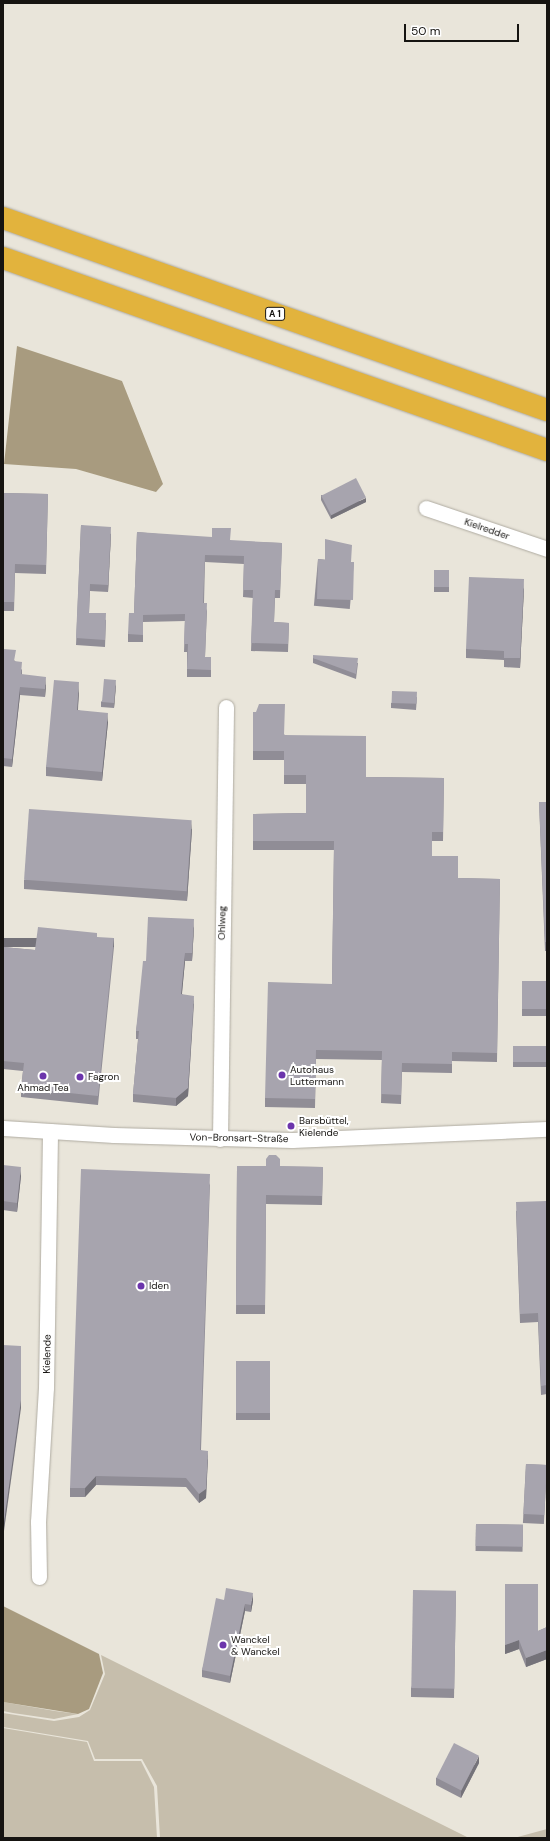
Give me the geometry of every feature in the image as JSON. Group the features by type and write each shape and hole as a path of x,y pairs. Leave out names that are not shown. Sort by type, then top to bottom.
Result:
{"highway":[{"name":"A 1","path":"3,218 547,410"},
{"path":"3,258 547,450"}],"street":[{"name":"Kielredder","path":"426,508 547,549"},
{"name":"Ohlweg","path":"220,1138 226,707"},
{"name":"Von-Bronsart-Straße","path":"3,1128 220,1138 313,1139 547,1129"},
{"name":"Kielende","path":"39,1577 38,1522 46,1388 50,1131"}],"shaded area":[{"path":"17,346 122,381 163,484 156,492 76,469 4,464"},
{"path":"3,1606 99,1654 103,1673 89,1709 78,1714 3,1702"},
{"path":"101,1655 469,1838 160,1838 157,1786 142,1759 95,1759 88,1741 3,1727 3,1713 54,1721 79,1717 90,1710 105,1674"},
{"path":"3,1702 78,1714 54,1719 13,1713 3,1711"},
{"path":"3,1728 87,1742 94,1761 141,1761 154,1787 157,1838 3,1838"},
{"path":"547,1829 547,1838 514,1838"}],"building":[{"path":"356,478 366,498 331,515 321,496"},
{"path":"3,493 48,494 46,565 15,564 14,602 3,602"},
{"path":"81,525 111,527 108,585 90,584 89,613 106,613 105,640 76,638"},
{"path":"212,528 231,528 230,540 282,543 280,590 275,590 274,622 289,623 288,644 251,643 253,590 243,590 244,556 205,555 203,603 207,603 205,657 211,657 211,670 187,669 188,644 184,644 185,614 143,615 143,635 128,634 129,613 134,613 137,532 212,537"},
{"path":"325,539 352,545 351,562 354,562 353,600 317,599 318,559 325,560"},
{"path":"434,570 449,570 449,587 434,587"},
{"path":"469,577 524,579 520,658 504,658 504,651 466,649"},
{"path":"3,649 16,650 14,661 22,662 21,674 46,677 45,689 20,687 12,759 3,758"},
{"path":"313,655 358,658 356,674 313,658"},
{"path":"104,679 116,680 114,703 102,702"},
{"path":"54,680 79,682 77,710 108,713 102,772 46,767"},
{"path":"392,691 417,692 417,704 392,703"},
{"path":"259,704 285,704 284,735 366,736 366,777 444,778 443,832 432,832 432,856 458,856 458,878 500,879 497,1053 452,1052 452,1064 402,1063 401,1095 381,1094 382,1051 316,1050 315,1099 265,1098 268,982 332,984 334,841 253,841 253,814 306,813 306,775 284,775 284,751 253,751 253,712 256,712"},
{"path":"539,802 547,802 547,942 545,942"},
{"path":"29,809 192,820 187,891 24,880"},
{"path":"148,917 194,919 192,953 185,953 181,994 194,996 188,1088 176,1098 133,1094 139,1031 136,1031 143,961 146,961"},
{"path":"38,927 97,933 97,937 114,938 98,1096 21,1088 24,1063 3,1061 3,947 35,950"},
{"path":"522,981 547,981 547,1009 522,1009"},
{"path":"513,1046 547,1046 547,1062 513,1062"},
{"path":"269,1155 276,1155 280,1159 280,1166 323,1167 322,1196 266,1195 265,1305 236,1305 237,1166 266,1166 266,1159"},
{"path":"3,1165 21,1167 17,1203 3,1201"},
{"path":"81,1169 210,1174 200,1450 208,1451 206,1489 199,1494 186,1478 96,1476 85,1488 70,1488"},
{"path":"547,1201 547,1385 541,1386 538,1313 520,1314 516,1202"},
{"path":"3,1345 21,1346 21,1400 3,1529"},
{"path":"236,1361 270,1361 270,1413 236,1413"},
{"path":"526,1464 547,1465 544,1515 523,1514"},
{"path":"476,1524 523,1525 523,1547 476,1546"},
{"path":"505,1584 538,1584 538,1631 547,1627 547,1650 526,1658 519,1640 505,1645"},
{"name":"Wanckel & Wanckel","path":"226,1588 253,1593 251,1605 245,1604 230,1676 202,1670 216,1598 224,1600"},
{"path":"413,1590 456,1591 454,1689 411,1688"},
{"path":"454,1743 479,1756 461,1790 436,1778"}],"place":[{"name":"Autohaus Luttermann","path":"282,1075"},
{"name":"Ahmad Tea","path":"43,1076"},
{"name":"Fagron","path":"80,1077"},
{"name":"Barsbüttel, Kielende","path":"291,1126"},
{"name":"Iden","path":"141,1286"},
{"name":"Wanckel & Wanckel","path":"223,1645"}]}
